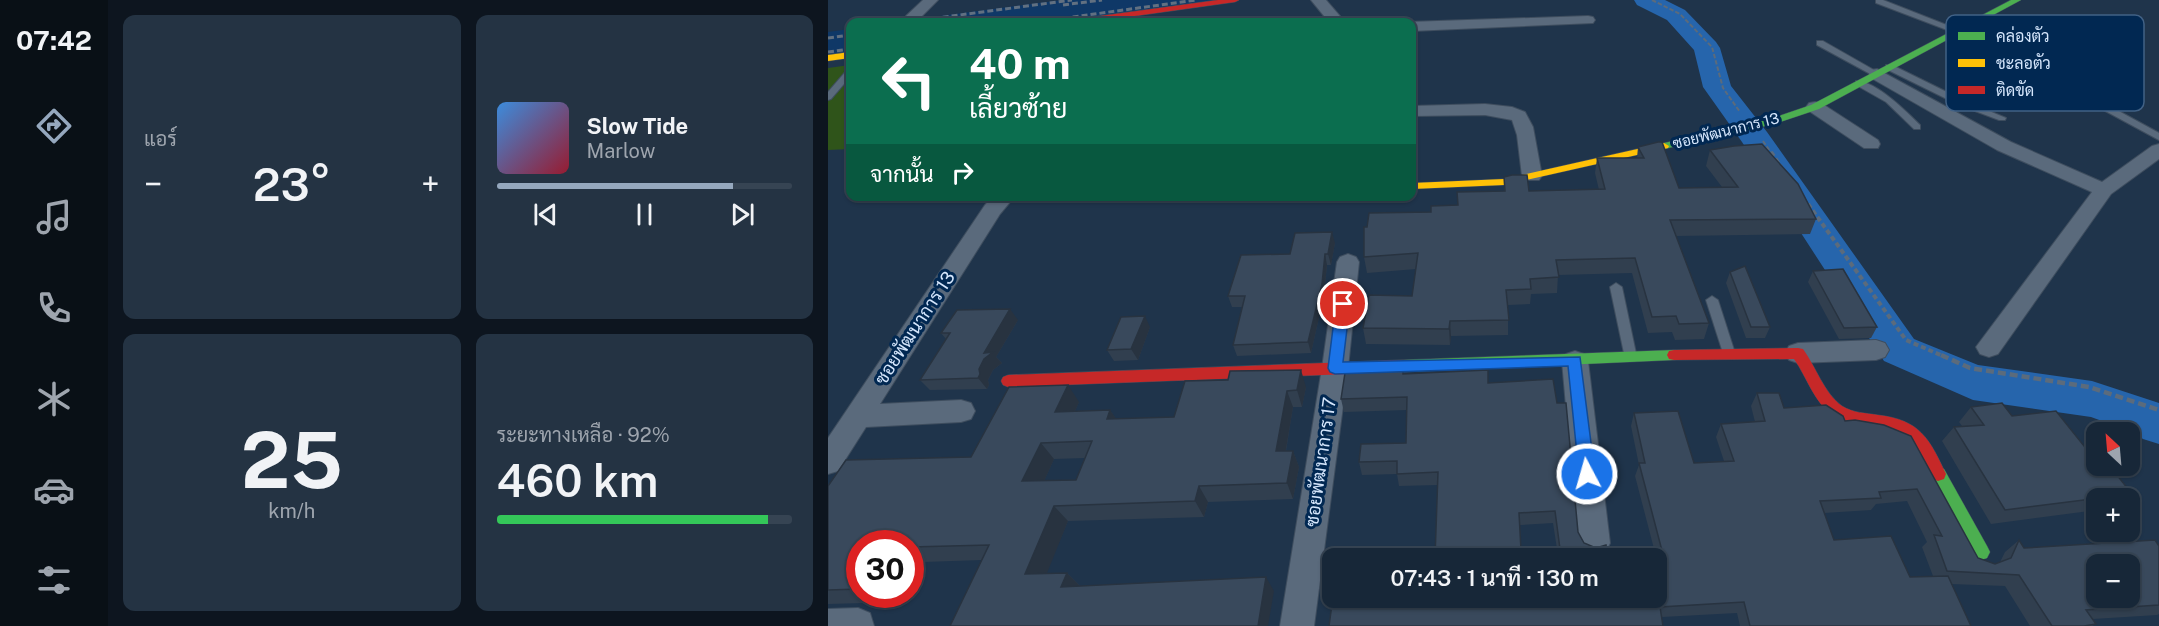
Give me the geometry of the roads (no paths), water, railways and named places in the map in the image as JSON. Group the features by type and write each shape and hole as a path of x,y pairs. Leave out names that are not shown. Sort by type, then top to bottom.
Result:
{"street":[{"path":"911,18 931,0"},
{"path":"1107,18 1235,0"},
{"path":"1318,0 1334,18"},
{"name":"ซอยพัฒนาการ 13","path":"1986,15 2010,1"},
{"path":"1416,26 1588,20"},
{"name":"ซอยพัฒนาการ 13","path":"1416,186 1480,185 1532,176 1770,122 1815,107 1946,37"},
{"path":"828,58 846,56"},
{"path":"1883,70 1946,110"},
{"path":"1815,107 1871,144"},
{"path":"1416,111 1498,110 1514,113 1522,122 1532,176"},
{"path":"1948,111 2004,146 2104,190"},
{"path":"1989,347 2104,190 2159,150"},
{"name":"ซอยพัฒนาการ 13","path":"828,462 998,201"},
{"name":"ซอยพัฒนาการ 17","path":"1297,626 1335,368 1348,262"},
{"path":"1008,381 1575,361 1729,353 1876,350"},
{"path":"1798,353 1812,370 1829,404 1837,410 1857,419 1903,427 1917,437 1981,552"},
{"path":"1575,361 1594,543"},
{"path":"859,416 961,411"}],"lane":[{"path":"1879,1 1946,26"},
{"path":"1820,43 1946,96"},
{"path":"828,97 846,77"},
{"path":"1859,83 1889,100 1917,127"},
{"path":"1983,111 2002,118"},
{"path":"2112,111 2159,137"},
{"path":"1616,287 1631,358"},
{"path":"1712,300 1729,353"}],"waterway":[{"path":"1646,0 1676,15 1707,48 1717,87 1756,139 1899,350 1973,382 2092,399 2151,419 2159,425"}],"railway":[{"path":"937,18 1072,0"},
{"path":"1063,5 1102,0"},
{"path":"1066,18 1196,0"},
{"path":"828,38 846,36"},
{"path":"828,52 846,50"}]}
